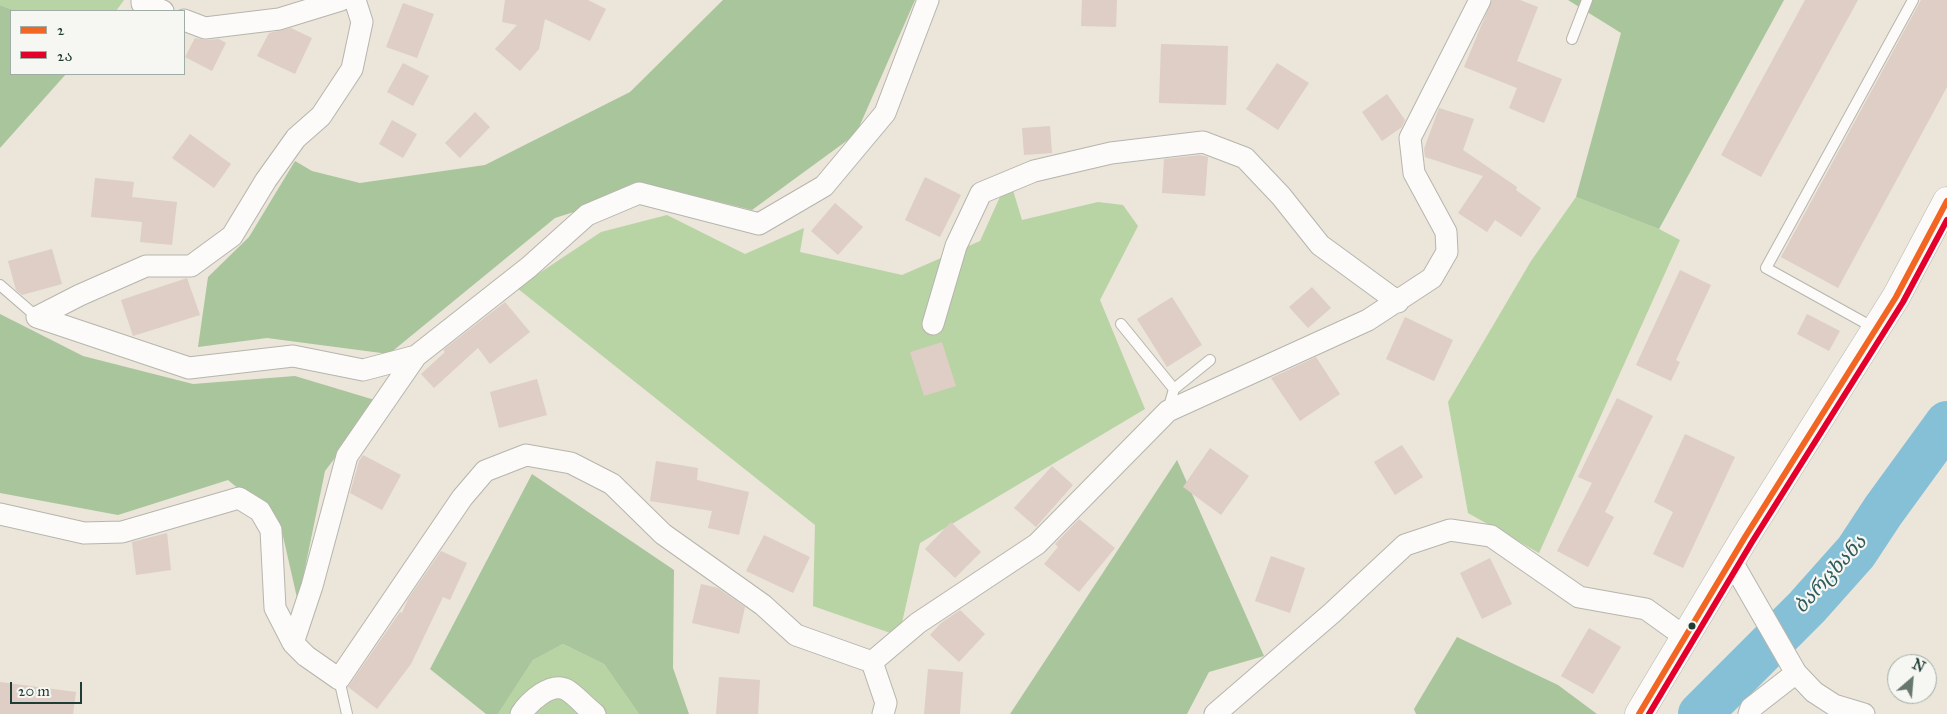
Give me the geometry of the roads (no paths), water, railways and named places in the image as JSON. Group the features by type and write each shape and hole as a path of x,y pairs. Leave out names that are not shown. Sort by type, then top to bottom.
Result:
{"main road":[{"path":"1639,714 1731,560 1896,297 1947,201"}],"street":[{"path":"142,0 142,3 160,10"},
{"path":"185,20 205,28 279,19 341,0"},
{"path":"37,317 80,295 146,266 191,266 232,236 266,180 296,138 321,116 352,69 362,22 355,0"},
{"path":"293,643 312,586 346,456 416,356 529,267 587,214 639,193 759,224 824,186 884,113 928,0"},
{"path":"872,662 918,623 1037,544 1168,411 1368,320 1432,278 1447,252 1446,232 1414,173 1410,138 1480,0"},
{"path":"933,324 956,246 981,194 1034,172 1111,153 1203,142 1245,158 1281,196 1320,245 1398,302"},
{"path":"37,317 189,368 293,356 363,370 416,356"},
{"path":"0,514 84,533 122,532 239,498 260,511 271,530 275,608 293,643 306,656 340,679 462,498 485,471 526,455 571,463 612,484 663,534 763,605 796,635 872,662"},
{"path":"1215,714 1332,614 1405,545 1450,530 1491,536 1579,597 1646,609 1685,637"},
{"path":"1731,560 1793,666 1814,692 1834,705 1864,714"},
{"path":"872,662 886,703 883,714"},
{"path":"1749,714 1752,708 1793,666"},
{"path":"521,714 530,702 553,688 566,690 595,714"}],"lane":[{"path":"1572,39 1587,0"},
{"path":"1876,329 1766,268 1913,0"},
{"path":"0,285 37,317"},
{"path":"1121,324 1174,389"},
{"path":"1168,411 1174,389 1210,360"},
{"path":"340,679 347,714"}],"waterway":[{"name":"ბარცხანა","path":"1700,714 1807,607 1856,552 1883,511 1947,423"}]}
